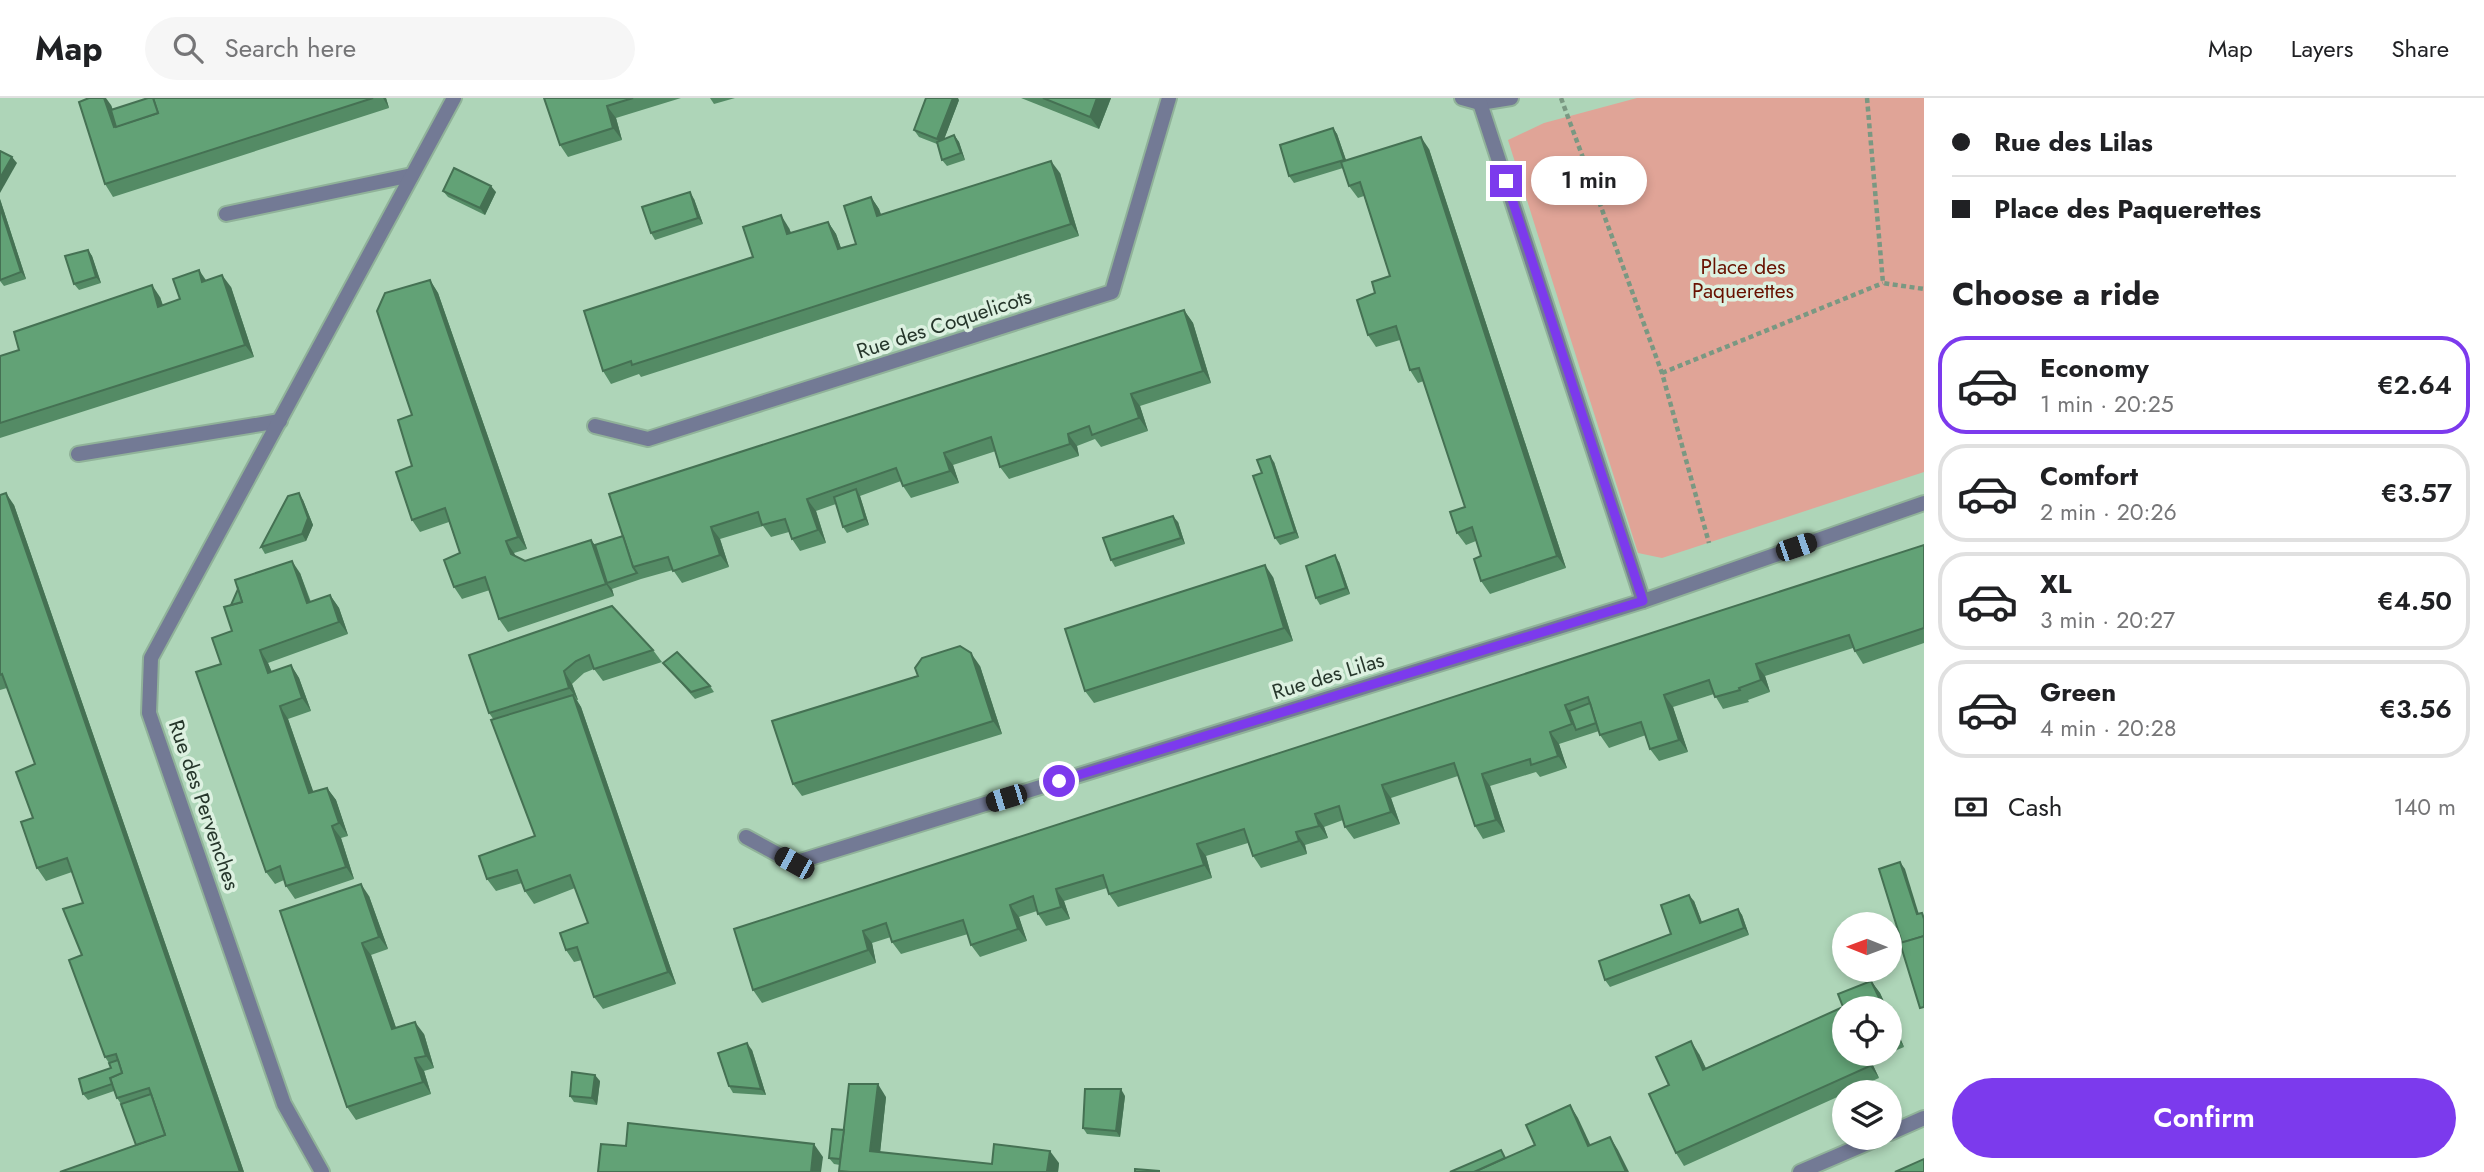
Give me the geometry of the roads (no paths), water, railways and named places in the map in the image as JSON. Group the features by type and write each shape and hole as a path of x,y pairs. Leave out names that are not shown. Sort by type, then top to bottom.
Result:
{"street":[{"name":"Rue des Pervenches","path":"322,1172 284,1104 149,713 151,658 454,98"},
{"name":"Rue des Coquelicots","path":"595,426 649,439 1112,292 1169,98"},
{"path":"1462,98 1480,103 1511,98"},
{"path":"1480,103 1643,601"},
{"path":"226,214 412,175"},
{"path":"78,454 280,421"},
{"name":"Rue des Lilas","path":"746,837 794,863 1643,601 1924,503"},
{"path":"1902,1128 1924,1118"},
{"path":"1800,1172 1851,1150"}],"park label":[{"name":"Place des Paquerettes","path":"1743,279"}]}
